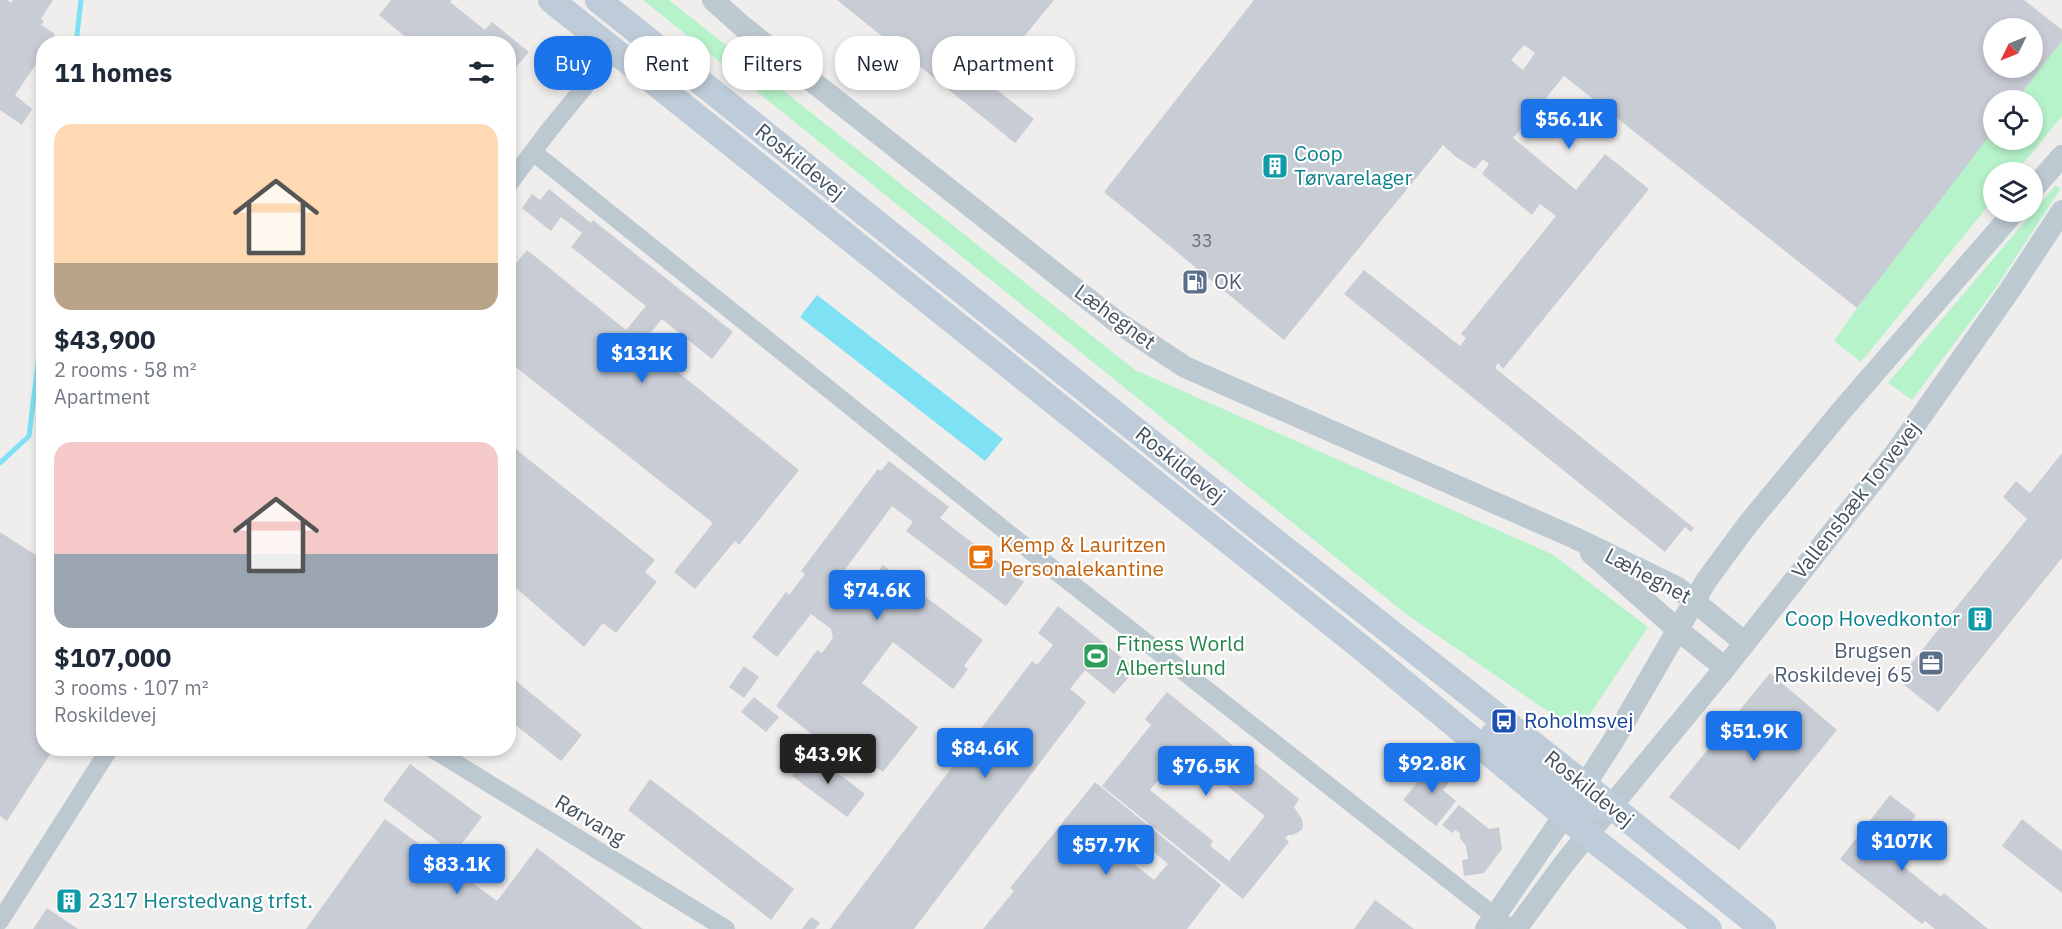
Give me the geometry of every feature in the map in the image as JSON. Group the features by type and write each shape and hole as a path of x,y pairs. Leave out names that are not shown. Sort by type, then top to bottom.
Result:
{"main road":[{"name":"Roskildevej","path":"551,0 1398,678 1575,800 1599,820 1763,929"},
{"name":"Roskildevej","path":"598,0 1248,520 1599,820 1709,929"},
{"path":"1599,820 1733,922 1750,929"}],"street":[{"name":"Læhegnet","path":"713,0 742,26 1117,322 1185,367 1575,538 1678,588 1744,643"},
{"path":"516,174 614,51"},
{"path":"533,152 1497,925 1612,743 1716,567 1762,506 1843,409 2005,222"},
{"path":"2043,178 2062,156"},
{"name":"Vallensbæk Torvevej","path":"1599,820 1725,668 1896,452 2010,290 2062,211"},
{"name":"Læhegnet","path":"1575,538 1678,630 1725,668"},
{"path":"0,921 105,756"},
{"name":"Rørvang","path":"444,756 726,929"},
{"path":"1516,929 1599,820"}],"green space":[{"path":"643,0 669,0 722,42 722,64 710,54 710,36 688,36"},
{"path":"2062,41 2062,116 2043,139 2043,90 2024,90 2033,78 2043,78 2043,65"},
{"path":"755,90 782,90 1135,370 1552,554 1648,627 1578,732 1406,614"},
{"path":"1983,143 1983,150 2034,150 2024,162 1983,162 1983,212 1861,362 1834,341"},
{"path":"2055,186 2061,188 2043,216 2043,200"},
{"path":"2024,222 2039,222 1995,289 1912,400 1888,383"}],"water":[{"path":"817,295 1003,439 985,461 800,317"}],"building":[{"path":"0,0 7,0 11,3 13,0 53,0 41,19 44,21 41,25 55,34 54,36 36,36 36,64 15,95 32,109 22,125 0,110"},
{"path":"391,0 452,0 450,2 485,30 492,22 509,36 404,36 379,15"},
{"path":"837,0 1054,0 1025,36 932,36 932,76 920,67 920,36 882,36"},
{"name":"Coop Tørvarelager","path":"1254,0 2024,0 2062,30 2062,41 2043,65 2043,18 1983,18 1983,78 2033,78 2024,90 1983,90 1983,144 1857,308 1564,76 1513,138 1576,190 1605,154 1649,189 1503,369 1498,363 1495,368 1694,528 1691,532 1685,527 1665,552 1344,294 1364,270 1460,346 1466,338 1461,334 1556,216 1540,204 1532,215 1482,174 1489,164 1483,159 1475,169 1443,145 1284,340 1104,192","holes":["1524,45 1535,53 1523,70 1511,60"]},
{"path":"516,41 529,52 516,67"},
{"path":"949,90 997,90 1034,119 1015,143"},
{"path":"549,189 591,223 593,220 733,332 712,359 662,319 642,343 799,470 739,545 735,541 695,589 674,572 713,523 516,367 516,263 527,250 626,330 646,306 571,247 582,233 561,217 551,231 522,208 532,194 540,200"},
{"path":"516,449 655,560 645,572 657,582 616,633 603,623 584,647 516,588"},
{"name":"Coop Hovedkontor","path":"2062,453 2062,558 1938,712 1898,680 2027,519 2003,497 2016,481 2030,493"},
{"path":"889,461 949,507 940,518 1024,582 1006,606 906,531 913,522 892,506 832,587 853,603 883,565 983,640 964,666 968,669 953,689 893,642 862,683 918,727 883,772 848,747 841,757 776,706 817,650 822,653 833,638 831,629 811,614 777,657 752,637 786,592 789,595 805,574 801,571 878,469 881,471"},
{"path":"0,532 36,555 36,756 49,756 7,821 0,816"},
{"path":"1058,606 1136,669 1114,694 1085,670 1070,689 1086,702 914,929 830,929 1032,661 1037,665 1053,645 1038,633"},
{"path":"744,666 759,677 744,698 729,687"},
{"path":"1770,673 1837,730 1739,850 1669,797"},
{"path":"516,681 582,735 561,761 516,725"},
{"path":"1167,692 1299,799 1294,807 1302,819 1302,830 1285,838 1289,842 1243,899 1102,786 1151,725 1145,719","holes":["1182,750 1265,816 1229,861 1210,846 1213,841 1150,790"]},
{"path":"754,697 779,717 766,732 741,712"},
{"path":"810,752 865,794 847,817 792,776"},
{"path":"1436,760 1455,775 1443,790 1456,801 1436,826 1403,800"},
{"path":"410,764 482,817 451,858 441,851 444,846 383,800"},
{"path":"650,779 794,889 771,920 628,810"},
{"path":"1095,782 1221,885 1187,929 983,929 1014,891 1010,888","holes":["1148,847 1168,864 1154,880 1134,864"]},
{"path":"1890,795 1916,815 1892,847 1882,839 1877,845 1941,897 1944,893 1988,929 1935,929 1925,921 1922,924 1840,859"},
{"path":"1459,805 1489,829 1499,827 1502,849 1484,873 1464,876 1462,860 1468,859 1466,846 1460,838 1460,833 1455,830 1452,833 1442,825"},
{"path":"385,819 497,901 537,848 643,929 306,929"},
{"path":"2022,819 2062,851 2062,893 2002,846"},
{"name":"2317 Herstedvang trfst.","path":"65,892 78,901 73,909 59,900"},
{"path":"1375,900 1414,929 1354,929"},
{"path":"47,908 78,929 33,929"},
{"path":"811,917 820,923 815,929 802,929"}],"waterway":[{"path":"77,36 81,0"},
{"path":"0,463 29,436 36,380"}],"place":[{"name":"Coop Tørvarelager","path":"1275,166"},
{"name":"OK","path":"1195,282"},
{"name":"Kemp & Lauritzen Personalekantine","path":"981,557"},
{"name":"Coop Hovedkontor","path":"1980,619"},
{"name":"Fitness World Albertslund","path":"1096,656"},
{"name":"Brugsen Roskildevej 65","path":"1931,663"},
{"name":"Roholmsvej","path":"1504,721"},
{"name":"2317 Herstedvang trfst.","path":"69,901"}]}
